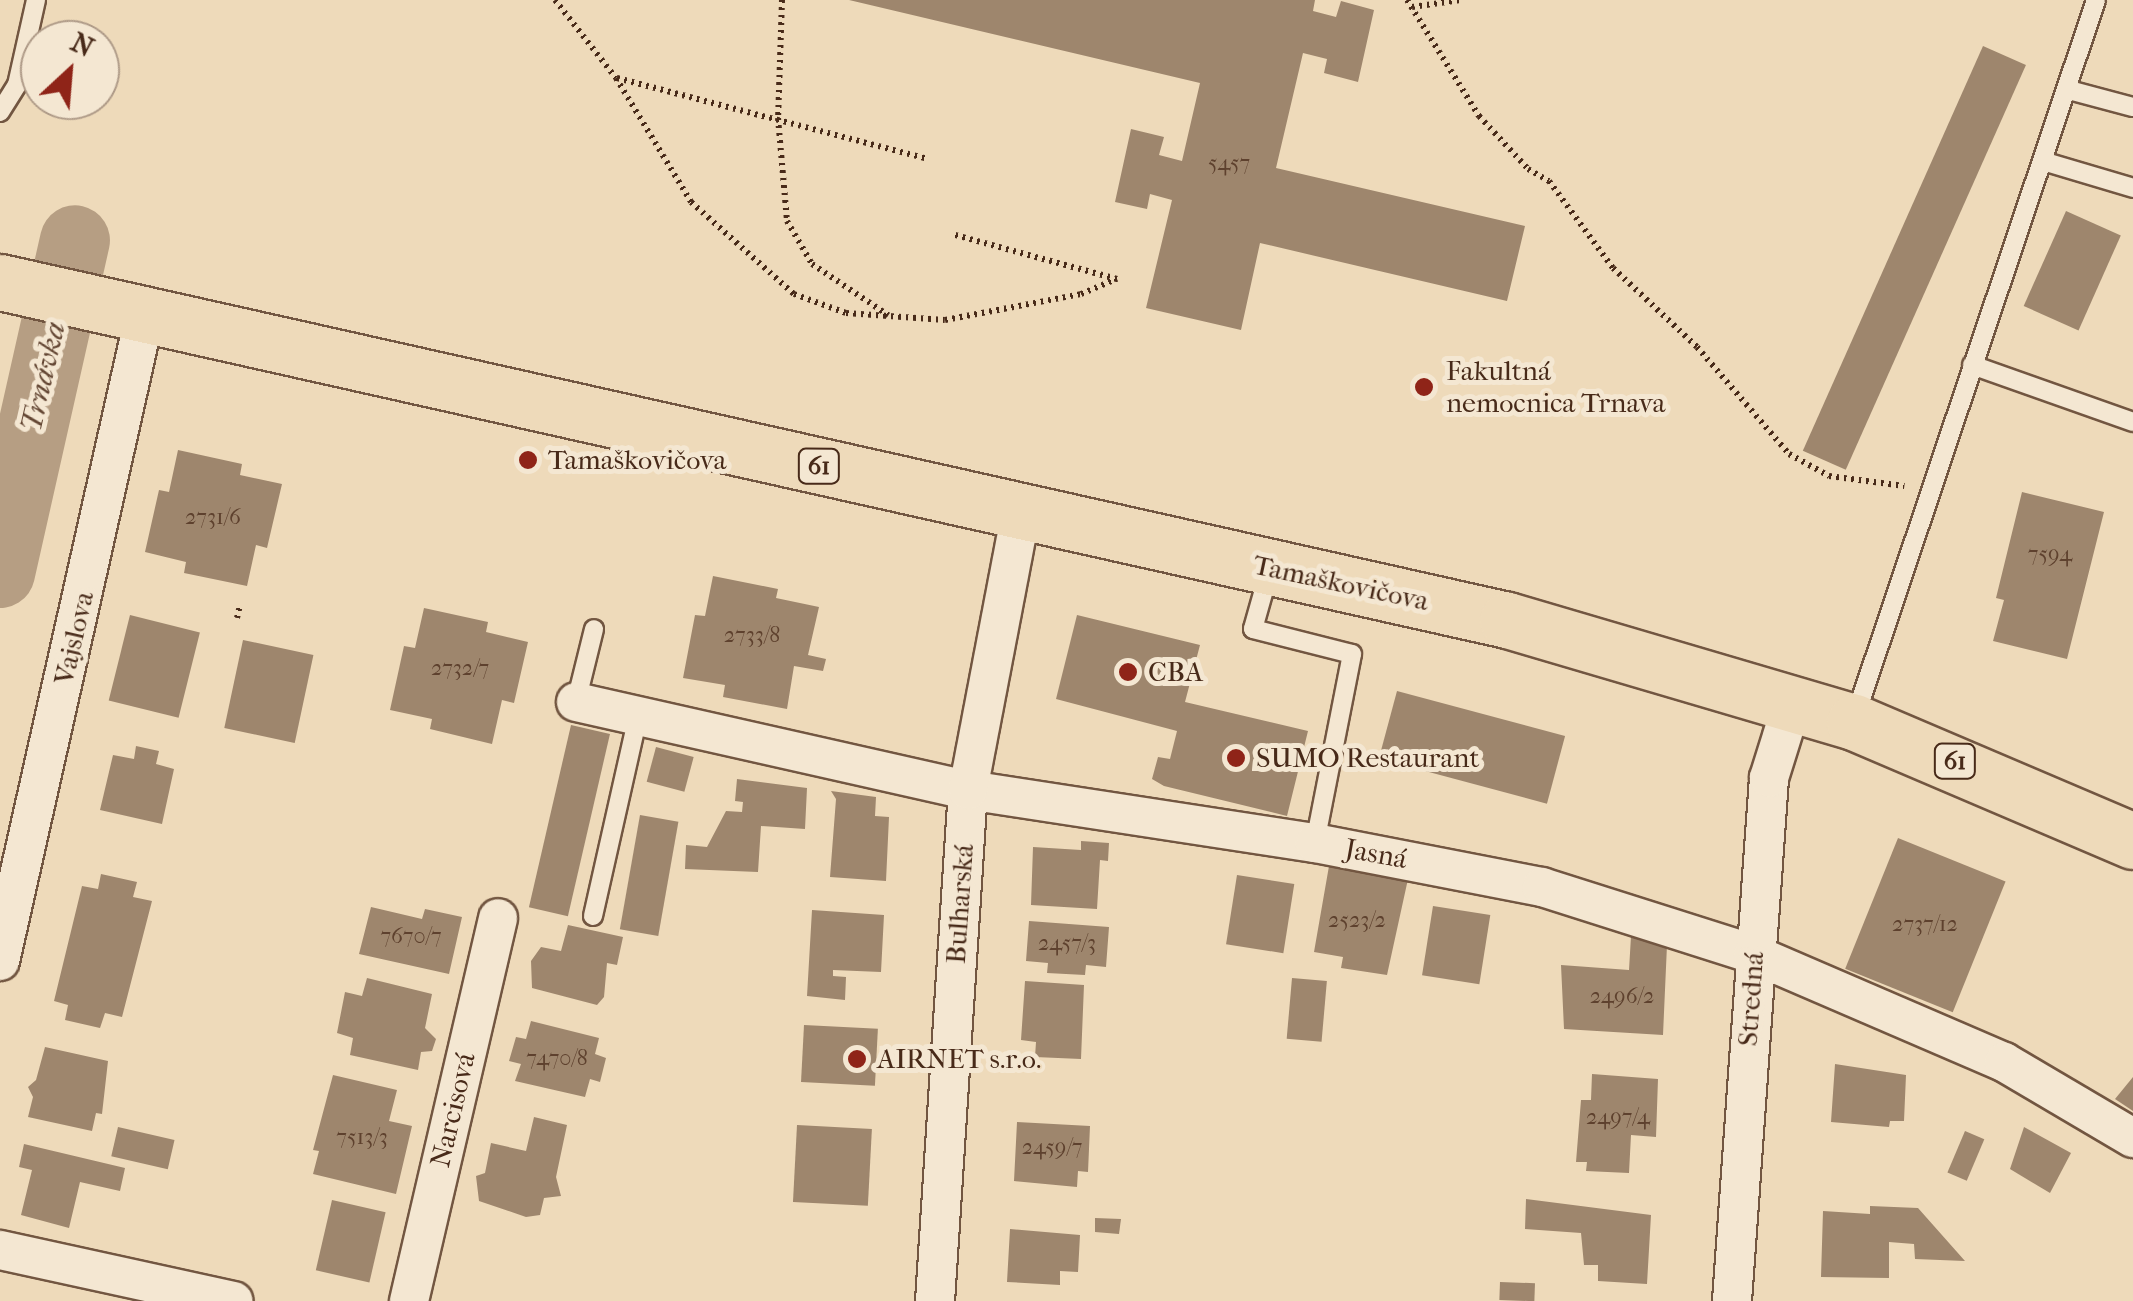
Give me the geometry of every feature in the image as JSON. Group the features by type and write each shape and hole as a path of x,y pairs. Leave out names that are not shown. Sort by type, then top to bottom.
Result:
{"main road":[{"name":"Tamaškovičova","path":"0,282 1507,620 1854,722 2133,841"}],"street":[{"name":"Vajslova","path":"0,961 134,311"},
{"name":"Bulharská","path":"935,1301 968,790 1020,512"},
{"name":"Jasná","path":"576,702 968,790 1315,843 1542,887 1753,954 2004,1062 2133,1138"},
{"name":"Stredná","path":"1732,1301 1753,954 1769,778 1793,702"},
{"name":"Narcisová","path":"409,1301 498,918"},
{"path":"0,1250 234,1301"}],"lane":[{"path":"0,112 17,85 36,0"},
{"path":"1854,722 1972,365 2046,162 2096,0"},
{"path":"2068,90 2133,107"},
{"path":"2046,162 2133,188"},
{"path":"1972,365 2133,422"},
{"path":"1270,567 1253,628 1352,654 1315,843"},
{"path":"576,702 594,629"},
{"path":"592,916 638,717"}],"path":[{"path":"555,0 616,78 692,202 746,258 794,294 846,313 944,320 1009,311 1117,279 955,236"},
{"path":"782,0 778,118 788,221 812,264 889,316"},
{"path":"1461,0 1409,3 1479,116 1528,169 1550,182 1613,268 1697,347 1790,454 1828,476 1929,492"},
{"path":"616,78 927,159"},
{"path":"237,618 240,605"}],"building":[{"path":"849,0 1315,0 1313,11 1336,17 1341,1 1374,10 1358,82 1324,73 1327,59 1303,53 1276,168 1525,226 1507,301 1260,243 1241,330 1146,308 1172,200 1150,194 1147,209 1115,202 1131,129 1164,137 1159,155 1182,161 1200,83"},
{"path":"1983,46 2026,65 1846,470 1803,451"},
{"path":"2066,211 2121,235 2079,330 2024,306"},
{"path":"178,450 242,464 240,475 282,484 267,548 256,545 247,586 184,573 186,562 145,552 159,490 169,492"},
{"path":"2022,492 2104,512 2067,659 1993,641 2004,600 1996,598"},
{"path":"713,576 778,589 776,598 819,607 808,655 826,659 823,671 794,666 787,709 723,697 725,685 683,678 695,615 705,616"},
{"path":"424,608 488,622 486,632 528,642 514,703 502,700 492,744 430,729 432,719 390,710 404,646 415,648"},
{"path":"130,615 200,632 179,718 109,700"},
{"path":"1077,615 1200,645 1185,702 1308,731 1287,816 1164,786 1152,779 1158,757 1170,759 1177,731 1056,699"},
{"path":"243,640 313,655 295,743 224,728"},
{"path":"1397,691 1565,736 1547,804 1379,759"},
{"path":"571,725 610,734 568,916 529,907"},
{"path":"136,746 159,751 156,764 174,769 162,824 100,810 113,755 134,759"},
{"path":"656,747 694,757 684,792 647,782"},
{"path":"737,779 807,788 805,829 761,826 758,872 685,869 686,845 707,847 726,811 742,812 743,802 735,801"},
{"path":"831,791 876,797 875,816 889,817 886,881 830,877 836,799"},
{"path":"640,815 678,822 658,936 620,929"},
{"path":"1898,838 2006,881 1953,1012 1845,969"},
{"path":"1081,841 1109,843 1108,861 1100,860 1097,909 1031,905 1033,847 1081,850"},
{"path":"1329,866 1408,879 1387,975 1341,968 1343,957 1314,952"},
{"path":"101,874 137,882 133,897 152,901 122,1017 105,1013 100,1028 65,1020 68,1005 54,1001 82,886 98,889"},
{"path":"1237,875 1294,884 1283,953 1226,944"},
{"path":"1433,906 1490,915 1479,984 1422,975"},
{"path":"371,907 422,919 425,909 462,917 449,974 359,954"},
{"path":"812,910 884,915 881,972 833,970 833,976 846,977 845,1000 807,996"},
{"path":"1029,921 1109,927 1106,967 1086,965 1085,975 1047,973 1048,963 1026,961"},
{"path":"568,925 623,937 617,965 607,963 604,997 597,1005 532,988 531,961 541,947 561,951"},
{"path":"1631,936 1667,945 1663,1035 1564,1029 1561,965 1629,970"},
{"path":"367,978 432,994 425,1028 436,1039 432,1051 421,1052 418,1070 350,1055 353,1038 337,1033 345,992 362,996"},
{"path":"1292,978 1327,981 1322,1042 1287,1039"},
{"path":"1025,981 1084,985 1081,1059 1035,1057 1036,1042 1021,1040"},
{"path":"531,1021 599,1038 595,1054 606,1058 600,1082 590,1079 585,1097 515,1081 521,1064 509,1061 516,1037 526,1039"},
{"path":"804,1025 878,1029 875,1086 801,1082"},
{"path":"45,1047 108,1061 102,1114 96,1113 92,1131 28,1117 33,1097 28,1087 36,1080"},
{"path":"1835,1064 1906,1075 1904,1121 1890,1121 1889,1127 1831,1122"},
{"path":"1592,1074 1658,1079 1656,1137 1631,1135 1629,1173 1586,1171 1587,1162 1576,1162 1581,1100 1591,1100"},
{"path":"333,1075 397,1090 389,1121 412,1126 396,1194 313,1174 319,1151 313,1150"},
{"path":"2133,1077 2133,1111 2115,1099"},
{"path":"534,1117 567,1125 556,1177 561,1196 544,1198 540,1215 526,1217 479,1201 476,1176 485,1173 491,1143 526,1151"},
{"path":"1017,1122 1090,1126 1088,1172 1078,1171 1077,1187 1014,1181"},
{"path":"797,1125 872,1129 868,1206 793,1202"},
{"path":"118,1127 175,1140 168,1169 111,1156"},
{"path":"2024,1127 2071,1153 2050,1193 2010,1169"},
{"path":"1965,1131 1984,1139 1967,1181 1947,1172"},
{"path":"24,1144 125,1168 120,1191 80,1182 69,1228 21,1215 32,1170 19,1167"},
{"path":"1526,1199 1651,1215 1647,1284 1598,1281 1598,1265 1584,1265 1581,1233 1525,1229"},
{"path":"332,1200 386,1212 369,1283 316,1270"},
{"path":"1870,1206 1918,1208 1965,1261 1915,1259 1914,1244 1889,1242 1889,1278 1821,1277 1823,1211 1870,1214"},
{"path":"1095,1218 1121,1219 1119,1234 1095,1232"},
{"path":"1010,1229 1080,1235 1078,1272 1060,1271 1060,1285 1007,1282"},
{"path":"1500,1282 1535,1283 1534,1301 1499,1300"}],"waterway":[{"name":"Trnávka","path":"0,573 75,240"}],"place":[{"name":"Fakultná nemocnica Trnava","path":"1424,387"},
{"name":"Tamaškovičova","path":"528,460"},
{"name":"CBA","path":"1128,672"},
{"name":"SUMO Restaurant","path":"1236,758"},
{"name":"AIRNET s.r.o.","path":"857,1059"}]}
